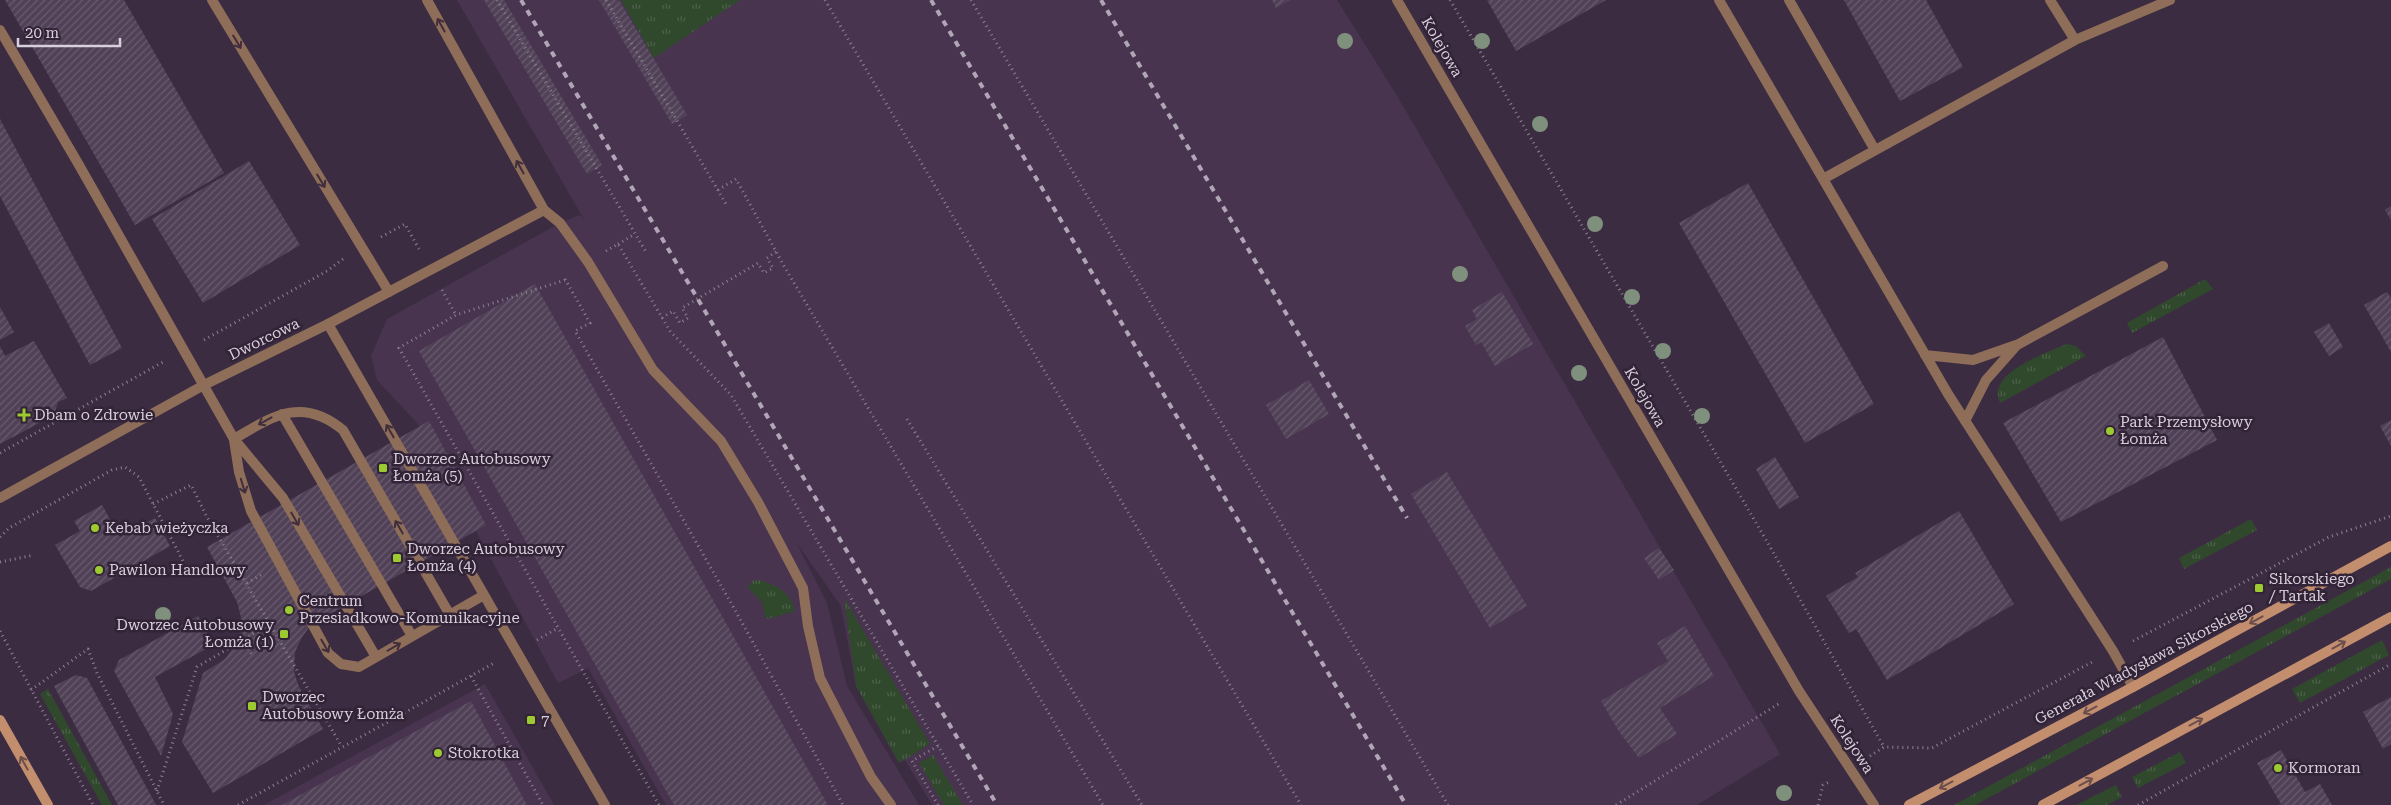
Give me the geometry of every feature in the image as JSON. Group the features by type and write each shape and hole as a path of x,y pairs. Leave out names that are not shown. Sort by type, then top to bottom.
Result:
{"main road":[{"name":"Generała Władysława Sikorskiego","path":"1910,805 2133,687 2391,546"},
{"path":"2043,805 2391,617"},
{"path":"0,720 48,805"}],"street":[{"path":"212,0 389,292"},
{"path":"427,0 544,210 560,223 588,262 653,370 721,441 758,502 803,588 808,626 820,678 871,777 891,805"},
{"name":"Kolejowa","path":"1397,0 1799,691 1874,805"},
{"path":"1719,0 1925,355 2113,651 2133,687"},
{"path":"1788,0 1875,150"},
{"path":"2050,0 2075,40"},
{"path":"1823,179 2075,40 2170,0"},
{"path":"0,30 234,439 283,498 376,657"},
{"name":"Dworcowa","path":"0,498 204,385 328,324 544,210"},
{"path":"1925,355 1973,360 2017,345 2163,266"},
{"path":"328,324 605,805"},
{"path":"1965,420 1986,380 2017,345"},
{"path":"234,439 271,418 290,411 319,415 343,430 450,615"},
{"path":"282,414 412,636"},
{"path":"234,439 239,472 251,511 328,653 341,664 349,667 360,667 484,595"}],"path":[{"path":"497,0 646,252"},
{"path":"606,0 726,204"},
{"path":"825,0 1301,805"},
{"path":"971,0 1448,805"},
{"path":"1450,0 1770,545 1884,747"},
{"path":"718,190 736,179 1102,805"},
{"path":"602,254 635,234"},
{"path":"618,244 670,331 731,395 973,805"},
{"path":"662,318 673,311 680,322 688,318 682,308 758,263 764,273 773,268 767,258 777,251"},
{"path":"570,276 564,280 456,315 399,348 658,805"},
{"path":"564,280 590,322 575,331 844,805"},
{"path":"907,419 1142,805"},
{"path":"0,537 9,528 112,470 125,468 139,478 183,561"},
{"path":"153,504 191,485 207,517 342,747"},
{"path":"0,562 34,555"},
{"path":"157,792 197,667 270,624"},
{"path":"238,805 558,628"},
{"path":"0,631 93,805"},
{"path":"243,640 252,656"},
{"path":"31,690 88,649 97,674 164,805"},
{"path":"2138,805 2391,664"},
{"path":"471,676 543,805"},
{"path":"1616,805 1799,691"},
{"path":"938,746 912,761 938,805"}],"shaded area":[{"path":"457,0 1337,0 1396,94 1780,754 1697,805 932,805 905,760 899,763 856,686 841,606 796,542 827,603 847,686 919,805 666,805 588,668 558,683 418,424 377,380 371,356 387,319 560,223 580,215 585,221"},
{"name":"Stokrotka","path":"485,684 554,805 264,805"}],"green space":[{"path":"621,0 740,0 654,58"},
{"path":"2205,279 2213,289 2132,333 2127,323"},
{"path":"2067,344 2076,346 2086,356 2000,403 1998,391 2001,383 2008,375 2027,362"},
{"path":"2251,519 2257,530 2184,569 2179,558"},
{"path":"2391,567 2391,579 1975,805 1954,805"},
{"path":"759,580 782,590 790,599 795,611 768,619 765,617 762,602 748,588 752,581"},
{"path":"844,598 930,744 899,763 856,686"},
{"path":"2382,640 2389,655 2300,703 2292,689"},
{"path":"48,689 112,805 102,805 40,694"},
{"path":"2180,752 2186,763 2138,788 2132,777"},
{"path":"933,755 963,805 944,805 919,763"},
{"path":"2116,785 2122,797 2107,805 2076,805"}],"building":[{"path":"5,0 124,0 224,173 135,225"},
{"path":"484,0 504,0 602,165 587,174"},
{"path":"599,0 619,0 687,115 672,124"},
{"path":"1272,0 1290,0 1276,8"},
{"path":"1487,0 1606,0 1516,51"},
{"path":"1844,0 1926,0 1963,67 1900,101"},
{"path":"0,119 122,348 90,365 0,196"},
{"path":"249,161 300,245 203,303 152,219"},
{"path":"1748,183 1874,404 1805,443 1679,223"},
{"path":"2391,206 2391,220 2385,210"},
{"path":"535,284 828,805 674,805 419,351"},
{"path":"1502,292 1533,344 1495,366 1481,342 1476,345 1465,326 1477,319 1472,310"},
{"path":"2387,292 2391,298 2391,352 2364,305"},
{"path":"0,307 14,332 0,340"},
{"path":"2329,323 2343,347 2329,356 2314,332"},
{"name":"Park Przemysłowy Łomża","path":"2163,337 2217,440 2061,522 2003,423"},
{"path":"34,341 67,398 58,402 54,415 0,444 0,346 5,356"},
{"path":"1309,380 1329,414 1286,439 1266,405"},
{"path":"2391,420 2391,446 2380,426"},
{"name":"Centrum Przesiadkowo-Komunikacyjne","path":"429,421 486,525 311,625 302,637 295,652 294,672 299,687 323,729 213,793 182,742 203,673 225,659 233,648 240,632 241,617 237,602 207,547"},
{"path":"1775,457 1799,497 1779,509 1756,469"},
{"path":"1447,472 1527,606 1490,628 1411,494"},
{"name":"Pawilon Handlowy","path":"102,505 120,537 155,518 170,546 91,591 80,587 55,545 80,531 74,521"},
{"path":"1959,511 2014,604 1887,680 1856,629 1849,633 1826,596 1858,577 1855,573"},
{"path":"1659,548 1674,570 1659,580 1644,558"},
{"path":"198,616 213,645 155,677 173,714 161,756 114,671 119,660"},
{"path":"1685,626 1714,676 1660,708 1677,734 1639,758 1620,733 1601,701 1668,661 1657,643"},
{"path":"76,675 87,678 156,805 118,805 54,686"},
{"path":"2391,697 2391,744 2383,749 2363,712"},
{"name":"Stokrotka","path":"471,701 527,805 282,805"},
{"path":"2281,750 2305,792 2320,784 2332,805 2278,805 2281,804 2257,763"}],"railway":[{"path":"521,0 997,805"},
{"path":"931,0 1406,805"},
{"path":"1101,0 1407,518"}],"place":[{"name":"Dbam o Zdrowie","path":"24,415"},
{"name":"Park Przemysłowy Łomża","path":"2110,431"},
{"name":"Dworzec Autobusowy Łomża (5)","path":"383,468"},
{"name":"Kebab wieżyczka","path":"95,528"},
{"name":"Dworzec Autobusowy Łomża (4)","path":"397,558"},
{"name":"Pawilon Handlowy","path":"99,570"},
{"name":"Sikorskiego / Tartak","path":"2259,588"},
{"name":"Centrum Przesiadkowo-Komunikacyjne","path":"289,610"},
{"name":"Dworzec Autobusowy Łomża (1)","path":"284,634"},
{"name":"Dworzec Autobusowy Łomża","path":"252,706"},
{"name":"7","path":"531,720"},
{"name":"Stokrotka","path":"438,753"},
{"name":"Kormoran","path":"2278,768"}]}
